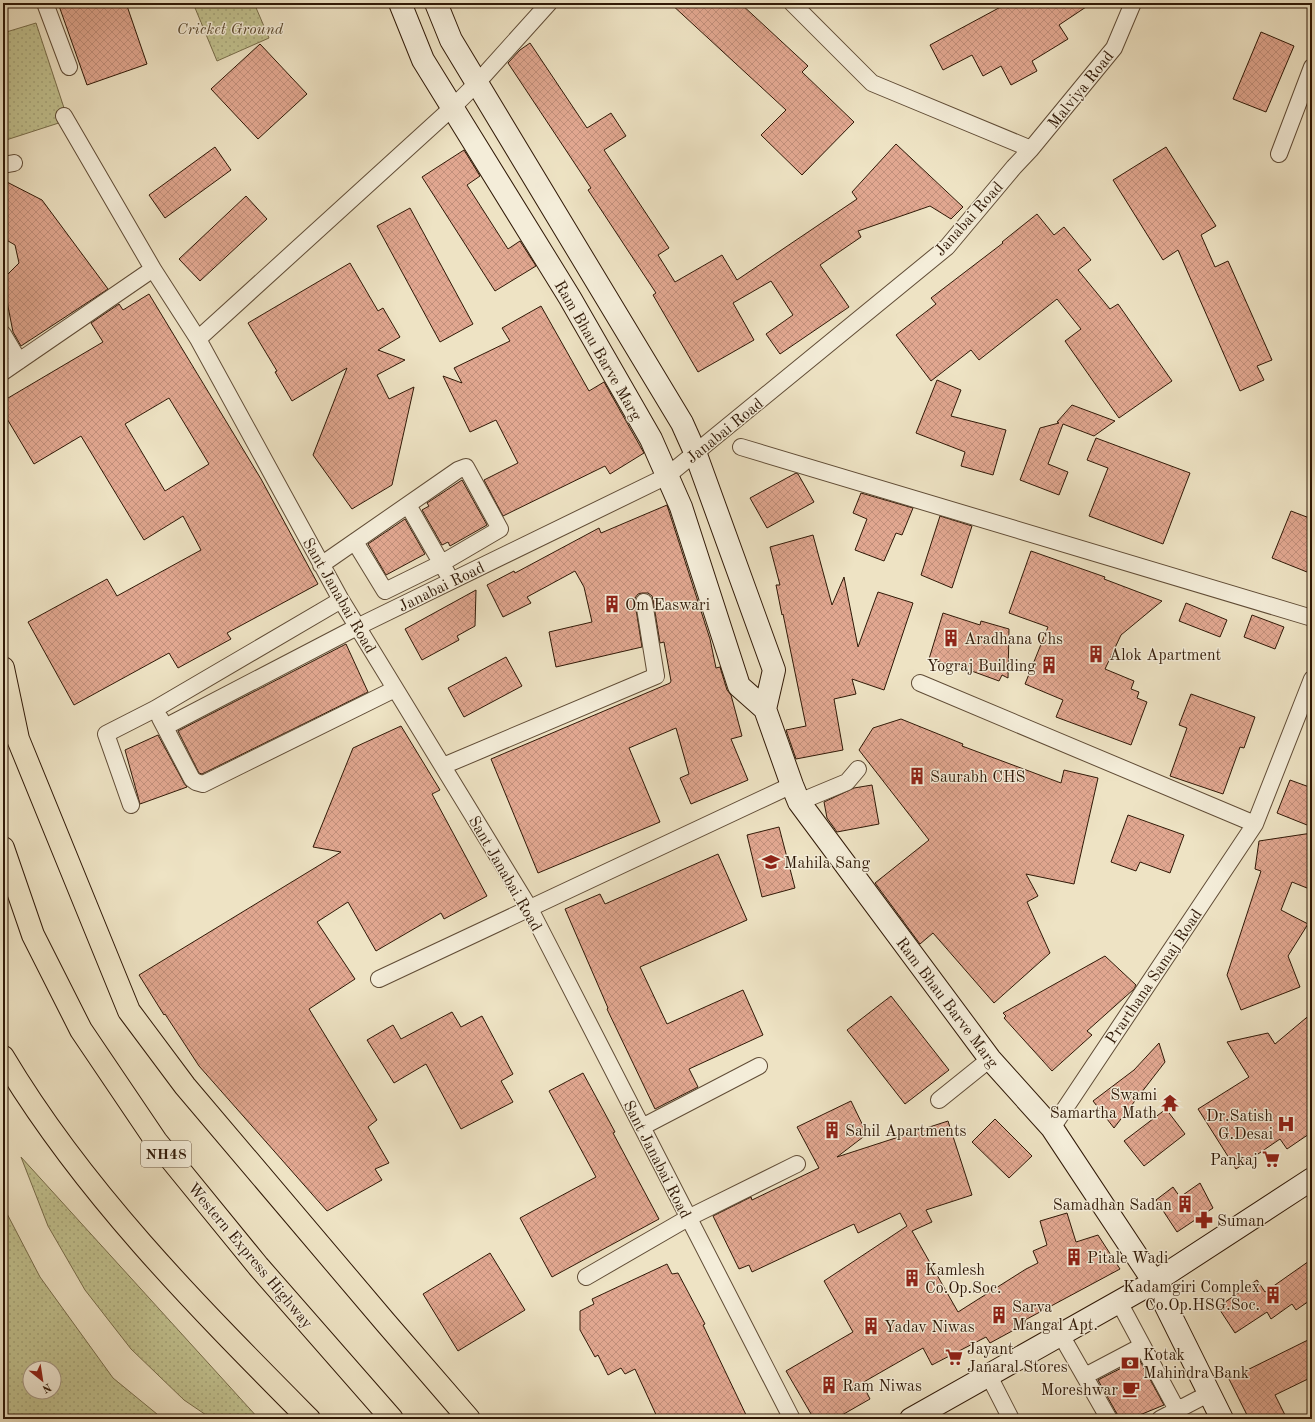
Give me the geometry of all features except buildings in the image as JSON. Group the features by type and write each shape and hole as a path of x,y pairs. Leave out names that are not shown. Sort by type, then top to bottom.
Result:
{"main road":[{"path":"3,668 18,739 129,1011 184,1086 469,1419"},
{"name":"Western Express Highway","path":"3,848 33,935 81,1030 156,1141 258,1266 392,1419"},
{"path":"3,1057 22,1090 94,1188 202,1311 309,1419"}],"street":[{"path":"45,3 69,67"},
{"name":"Ram Bhau Barve Marg","path":"400,3 423,60 570,298 650,439 681,507 739,686 765,709 795,794 990,1060 1052,1128 1154,1282 1222,1419"},
{"name":"Ram Bhau Barve Marg","path":"436,3 451,40 682,423 696,452 774,670 765,709"},
{"path":"198,340 477,83 549,3"},
{"path":"792,3 872,83 1031,149"},
{"name":"Malviya Road","path":"1031,149 1114,48 1133,3"},
{"path":"1279,154 1312,67"},
{"name":"Sant Janabai Road","path":"64,116 153,269 198,340 341,600 530,909 792,1419"},
{"name":"Janabai Road","path":"165,727 357,627 667,476 947,247 1031,149"},
{"path":"3,372 153,269"},
{"path":"3,334 19,361"},
{"path":"741,447 1312,618"},
{"path":"321,565 354,542 408,505 458,470 466,467 500,529 442,563 385,591 354,542"},
{"path":"408,505 452,581"},
{"path":"131,805 106,734 155,709 341,600"},
{"path":"443,766 656,676 644,602"},
{"name":"Prarthana Samaj Road","path":"1052,1128 1255,824 1312,679"},
{"path":"920,683 1255,824"},
{"path":"155,709 192,779 203,784 216,779 395,689"},
{"path":"379,979 530,909 795,794 847,782 858,769"},
{"path":"939,1100 990,1060"},
{"path":"642,1128 759,1066"},
{"path":"586,1278 688,1218 797,1164"},
{"path":"911,1419 1154,1282 1312,1179"},
{"path":"1119,1302 1177,1410"},
{"path":"1061,1334 1109,1419"},
{"path":"1085,1376 1142,1346"},
{"path":"989,1376 1011,1419"},
{"path":"1160,1419 1210,1394"}],"green space":[{"name":"Cricket Ground","path":"193,3 254,3 269,38 217,61"},
{"path":"36,23 68,120 3,141 3,33"},
{"path":"21,1157 259,1419 212,1419 184,1400 131,1349 85,1290 48,1226"},
{"path":"3,1206 40,1277 113,1378 163,1419 3,1419"}],"place":[{"name":"Om Easwari","path":"612,604"},
{"name":"Aradhana Chs","path":"951,638"},
{"name":"Alok Apartment","path":"1096,654"},
{"name":"Yograj Building","path":"1049,665"},
{"name":"Saurabh CHS","path":"917,776"},
{"name":"Mahila Sang","path":"771,862"},
{"name":"Swami Samartha Math","path":"1170,1103"},
{"name":"Dr.Satish G.Desai","path":"1286,1124"},
{"name":"Sahil Apartments","path":"832,1130"},
{"name":"Pankaj","path":"1271,1159"},
{"name":"Samadhan Sadan","path":"1185,1204"},
{"name":"Suman","path":"1204,1220"},
{"name":"Pitale Wadi","path":"1074,1257"},
{"name":"Kamlesh Co.Op.Soc.","path":"912,1278"},
{"name":"Kadamgiri Complex Co.Op.HSG.Soc.","path":"1273,1295"},
{"name":"Sarva Mangal Apt.","path":"999,1315"},
{"name":"Yadav Niwas","path":"871,1326"},
{"name":"Jayant Janaral Stores","path":"954,1357"},
{"name":"Kotak Mahindra Bank","path":"1130,1363"},
{"name":"Ram Niwas","path":"829,1385"},
{"name":"Moreshwar","path":"1131,1389"}]}
